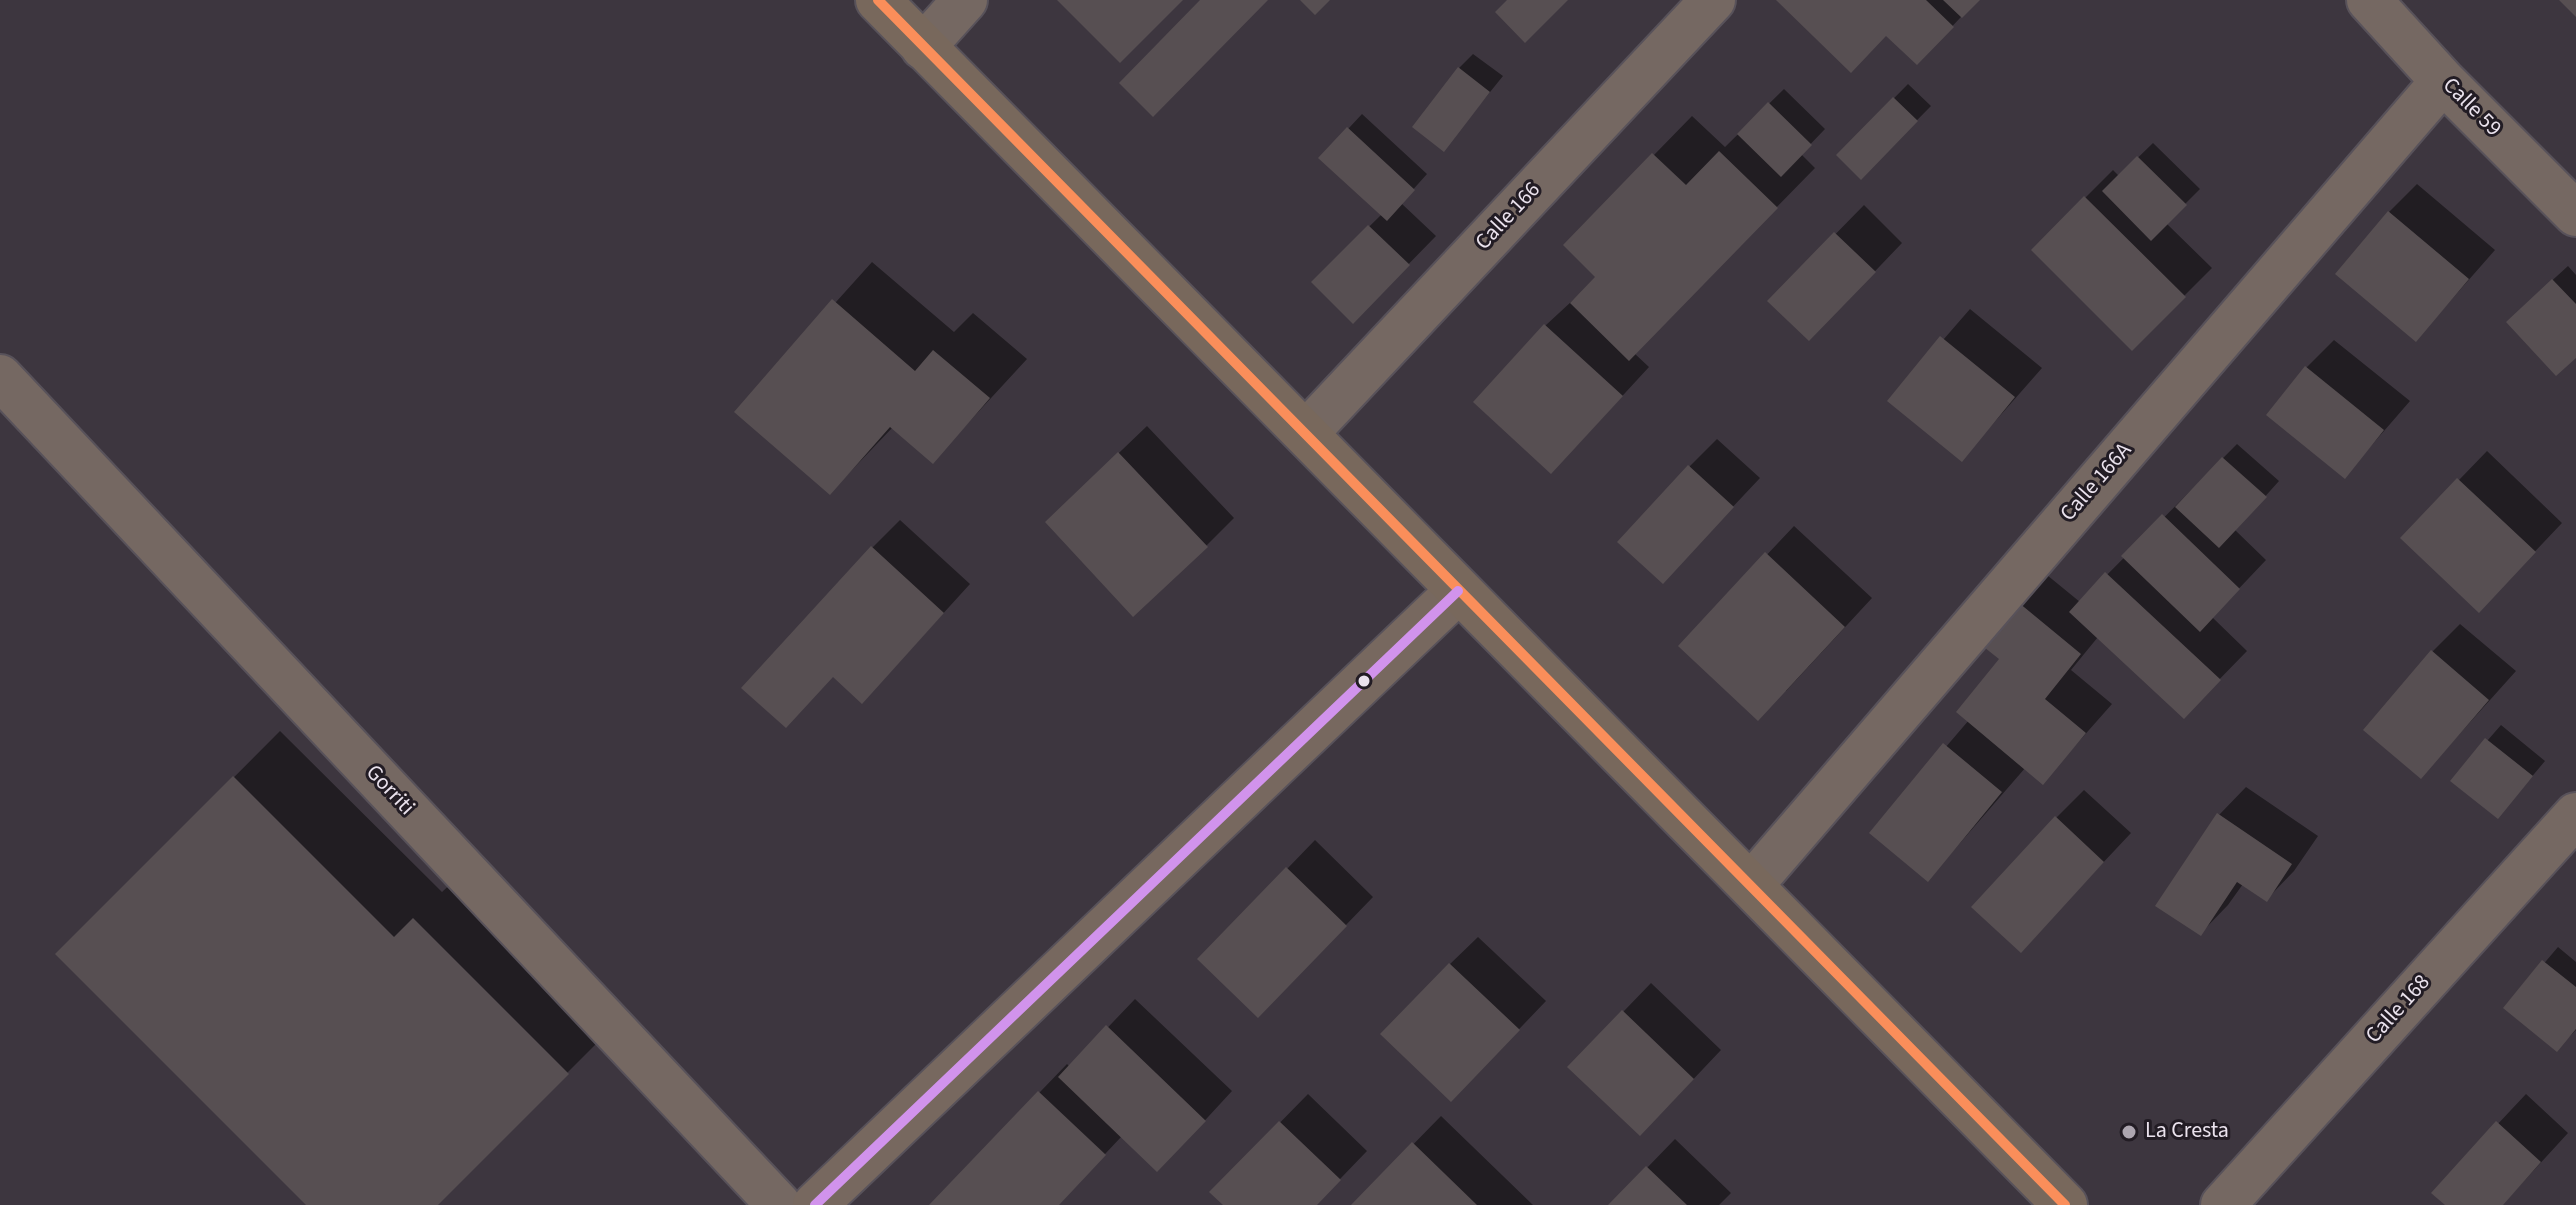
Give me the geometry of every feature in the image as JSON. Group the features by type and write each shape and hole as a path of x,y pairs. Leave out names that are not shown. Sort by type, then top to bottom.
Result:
{"main road":[{"path":"878,0 2065,1205"},
{"path":"815,1205 1458,591"}],"street":[{"path":"923,47 965,0"},
{"name":"Calle 166","path":"1306,433 1713,0"},
{"name":"Calle 59","path":"2369,0 2443,81 2576,214"},
{"name":"Calle 166A","path":"1751,885 2443,81"},
{"name":"Gorriti","path":"0,377 779,1205"},
{"name":"Calle 168","path":"2223,1205 2576,815"}],"building":[{"path":"1057,0 1183,0 1120,63"},
{"path":"1200,0 1268,0 1153,117 1119,83"},
{"path":"1300,0 1330,0 1315,15"},
{"path":"1507,0 1568,0 1525,43 1495,12"},
{"path":"1776,0 1926,0 1954,27 1917,65 1886,36 1851,73"},
{"path":"1943,0 1980,0 1962,18"},
{"path":"2559,0 2576,0 2576,17"},
{"path":"1458,67 1490,92 1444,152 1412,127"},
{"path":"1893,97 1918,121 1861,180 1836,155"},
{"path":"1768,102 1812,145 1781,177 1737,134"},
{"path":"1347,127 1415,190 1387,221 1318,158"},
{"path":"1719,151 1778,208 1629,361 1570,303 1595,277 1563,245 1652,153 1686,185"},
{"path":"2137,156 2187,205 2151,241 2102,191"},
{"path":"2084,196 2186,297 2132,351 2031,250"},
{"path":"2388,211 2469,279 2416,342 2335,274"},
{"path":"1368,225 1410,265 1353,324 1311,282"},
{"path":"1834,232 1876,272 1809,341 1767,301"},
{"path":"2552,279 2576,304 2576,358 2556,376 2506,322"},
{"path":"832,299 915,371 933,350 990,398 933,464 890,427 830,495 734,412"},
{"path":"1544,324 1623,396 1551,474 1473,402"},
{"path":"1940,336 2015,397 1962,462 1887,401"},
{"path":"2305,366 2384,430 2345,479 2266,415"},
{"path":"1118,452 1208,547 1133,617 1045,522"},
{"path":"2222,457 2267,497 2219,548 2175,507"},
{"path":"1688,465 1734,507 1663,584 1617,542"},
{"path":"2457,478 2536,552 2479,613 2400,538"},
{"path":"2162,514 2240,589 2200,632 2121,556"},
{"path":"871,546 944,613 862,704 833,677 786,728 741,688"},
{"path":"1765,552 1845,627 1758,721 1678,646"},
{"path":"2105,572 2221,680 2184,719 2069,612"},
{"path":"2007,593 2081,654 2045,699 2086,733 2043,785 1956,712 1999,659 1970,636"},
{"path":"2431,650 2489,700 2421,779 2363,730"},
{"path":"2485,738 2533,776 2498,819 2450,781"},
{"path":"1943,743 2002,792 1928,882 1869,833"},
{"path":"233,776 394,937 413,918 569,1074 438,1205 306,1205 55,954"},
{"path":"2217,813 2292,864 2267,902 2237,882 2201,936 2155,906"},
{"path":"2055,816 2104,862 2021,953 1971,907"},
{"path":"1286,867 1347,926 1258,1018 1197,959"},
{"path":"2542,960 2576,987 2576,1029 2557,1052 2503,1008"},
{"path":"1449,963 1520,1030 1451,1102 1380,1034"},
{"path":"1622,1010 1694,1079 1640,1136 1567,1067"},
{"path":"1106,1025 1206,1121 1157,1172 1058,1077"},
{"path":"1038,1091 1106,1155 1059,1205 929,1205"},
{"path":"1279,1121 1341,1180 1317,1205 1223,1205 1209,1192"},
{"path":"2496,1121 2541,1162 2503,1205 2445,1205 2431,1193"},
{"path":"1412,1142 1477,1205 1351,1205"},
{"path":"1646,1166 1687,1205 1608,1205"}],"transit line":[{"path":"878,0 2065,1205"},
{"path":"815,1205 1458,591"}],"place":[{"name":"La Cresta","path":"2129,1132"}]}
